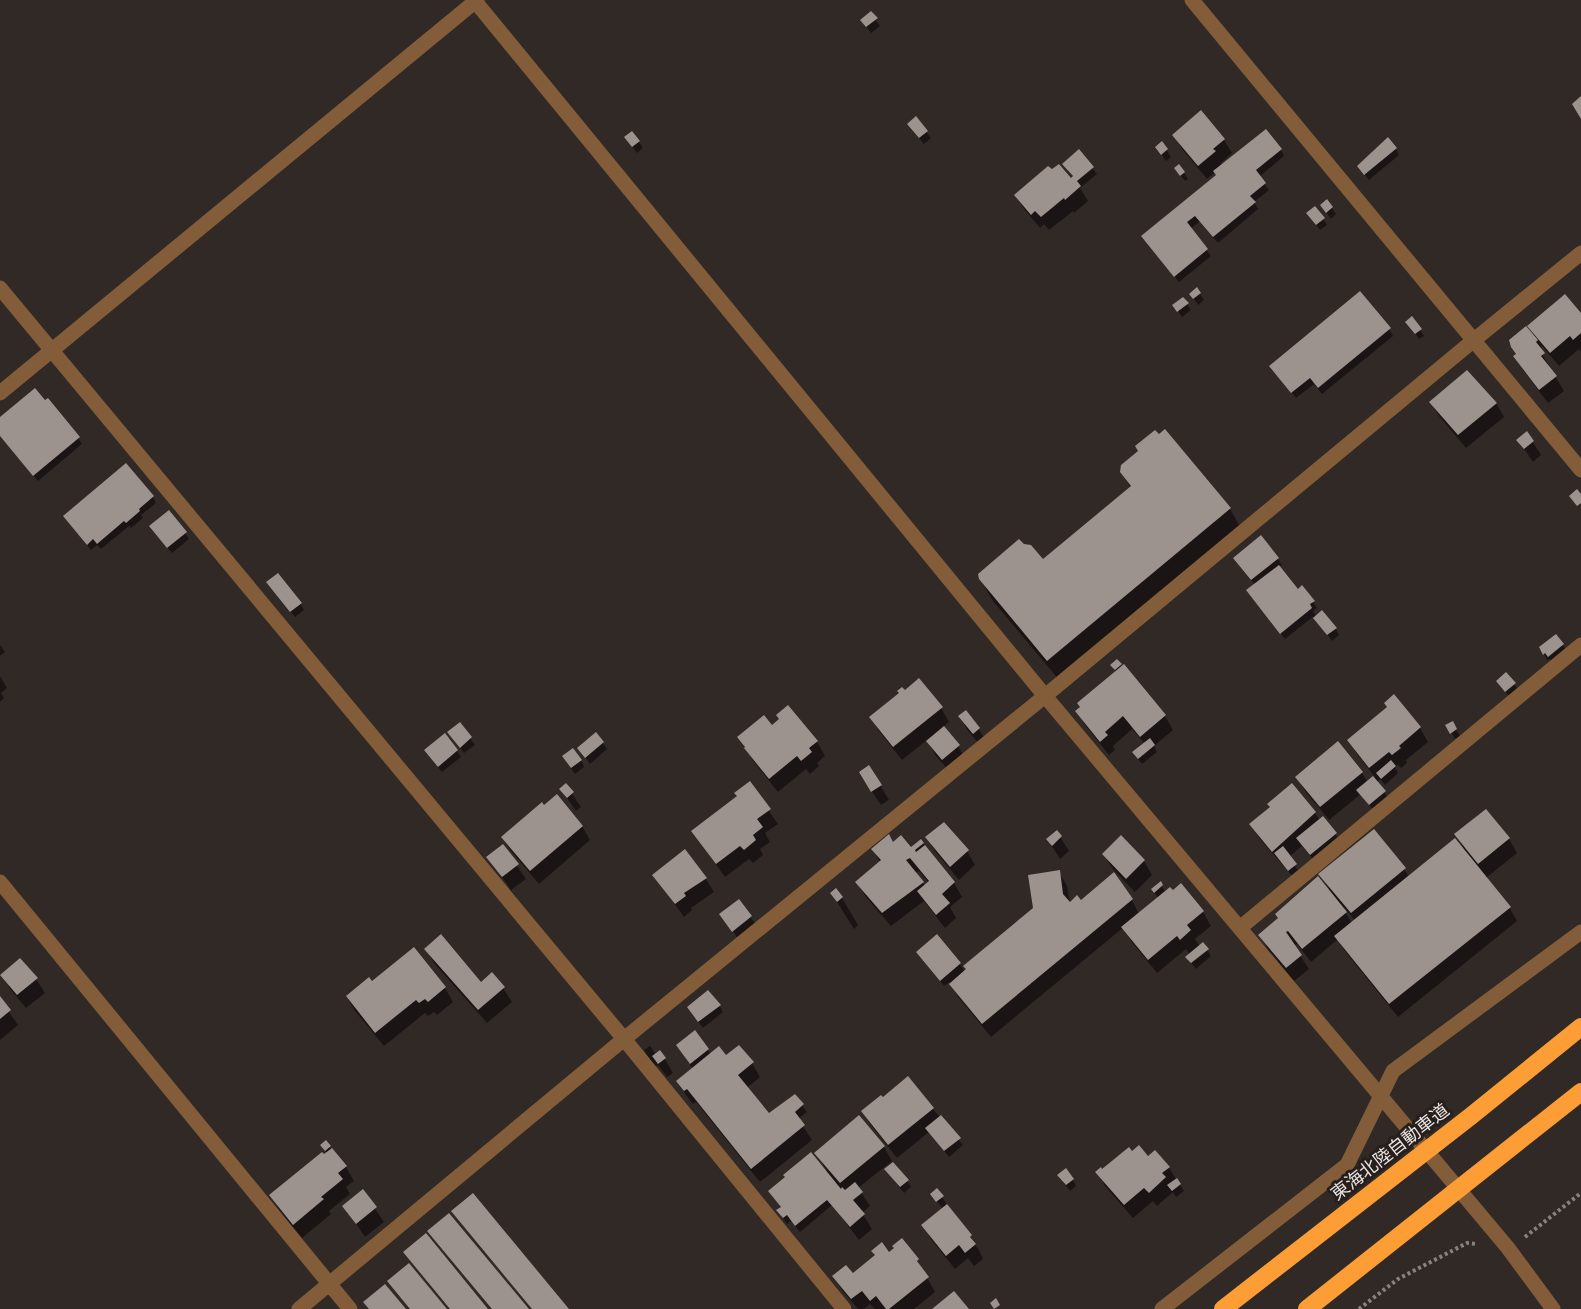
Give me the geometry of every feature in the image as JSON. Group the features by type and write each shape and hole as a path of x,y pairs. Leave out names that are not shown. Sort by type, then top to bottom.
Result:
{"highway":[{"name":"東海北陸自動車道","path":"1223,1309 1471,1116 1581,1027"},
{"path":"1307,1309 1581,1092"}],"street":[{"path":"0,393 475,0 1045,696 1508,1248 1553,1309"},
{"path":"1192,0 1581,470"},
{"path":"299,1309 1581,253"},
{"path":"0,288 624,1039 844,1309"},
{"path":"1241,927 1581,645"},
{"path":"0,882 350,1309"},
{"path":"1162,1309 1347,1165 1393,1071 1581,932"}],"path":[{"path":"1359,1309 1398,1279 1467,1243 1508,1248 1531,1233 1581,1192"}],"building":[{"path":"871,11 878,18 866,27 860,20"},
{"path":"1581,96 1581,119 1572,104"},
{"path":"1201,110 1225,139 1213,149 1216,151 1198,166 1172,135"},
{"path":"916,116 928,131 919,138 907,124"},
{"path":"1266,129 1282,149 1256,170 1266,183 1250,196 1256,202 1213,237 1195,216 1187,222 1208,249 1174,277 1141,236 1216,175 1213,171"},
{"path":"632,131 640,141 632,147 624,137"},
{"path":"1388,137 1397,148 1364,175 1357,166"},
{"path":"1162,141 1168,149 1161,155 1155,147"},
{"path":"1079,149 1094,167 1077,181 1081,186 1041,217 1035,211 1031,215 1014,195 1048,166 1052,169 1059,164 1071,178 1073,176 1062,164"},
{"path":"1179,164 1185,172 1180,176 1174,168"},
{"path":"1327,199 1333,207 1326,213 1320,205"},
{"path":"1315,206 1325,218 1316,225 1306,213"},
{"path":"1197,287 1201,293 1193,299 1189,294"},
{"path":"1360,291 1391,328 1318,388 1310,378 1291,393 1269,366"},
{"path":"1565,294 1581,313 1581,333 1573,340 1570,336 1550,353 1527,326"},
{"path":"1183,297 1189,303 1177,312 1172,305"},
{"path":"1412,316 1422,329 1415,334 1405,322"},
{"path":"1526,326 1545,353 1541,356 1557,376 1539,390 1513,356 1516,354 1509,340"},
{"path":"1467,370 1497,403 1458,435 1429,402"},
{"path":"35,388 45,400 48,398 80,437 33,476 0,436 0,417"},
{"path":"1165,429 1231,508 1047,661 979,579 978,574 1019,539 1024,544 1031,545 1043,559 1131,486 1120,472 1121,465 1138,451 1135,446 1155,430 1159,434"},
{"path":"1527,431 1534,441 1524,449 1516,440"},
{"path":"126,463 154,496 126,523 124,521 97,544 93,539 87,545 63,516"},
{"path":"1577,489 1581,494 1581,503 1577,506 1569,496"},
{"path":"169,510 187,532 167,548 149,526"},
{"path":"1261,535 1279,558 1251,580 1233,558"},
{"path":"1279,565 1298,589 1302,585 1315,601 1310,604 1312,608 1280,634 1246,590"},
{"path":"278,573 302,603 290,612 266,582"},
{"path":"1322,610 1337,628 1327,635 1313,618"},
{"path":"1556,634 1564,644 1548,657 1545,653 1543,655 1539,647"},
{"path":"1117,659 1122,664 1115,670 1110,665"},
{"path":"1124,664 1166,715 1140,737 1123,716 1105,732 1108,735 1100,742 1075,711 1080,707 1077,703"},
{"path":"1506,672 1516,683 1505,692 1496,681"},
{"path":"919,678 943,707 893,747 869,717 899,693 897,691 902,687 905,690"},
{"path":"1394,694 1421,727 1399,746 1401,748 1392,755 1389,752 1369,768 1347,740 1387,707 1384,703"},
{"path":"788,705 818,741 809,748 812,752 801,761 797,756 769,779 737,737 764,715 772,725 779,719 776,715"},
{"path":"966,710 980,728 973,734 958,716"},
{"path":"1453,721 1457,729 1450,734 1445,725"},
{"path":"460,722 472,737 460,748 447,732"},
{"path":"944,726 960,745 942,760 926,741"},
{"path":"596,732 604,742 585,758 577,748"},
{"path":"445,733 458,750 438,767 424,750"},
{"path":"1150,738 1155,745 1138,759 1132,752"},
{"path":"1338,741 1363,772 1320,807 1295,777"},
{"path":"573,748 582,760 571,768 562,756"},
{"path":"1391,760 1396,766 1381,779 1376,773"},
{"path":"869,765 882,785 871,792 859,772"},
{"path":"1373,776 1386,791 1369,805 1356,790"},
{"path":"750,781 771,809 757,819 763,827 753,835 756,840 744,850 740,846 716,864 691,831 737,796 734,793"},
{"path":"566,783 574,792 567,798 559,789"},
{"path":"1292,783 1316,812 1272,852 1249,824 1270,807 1267,804"},
{"path":"557,794 583,826 530,871 501,837 542,802 544,805"},
{"path":"1486,809 1510,838 1478,864 1454,834"},
{"path":"1323,816 1337,833 1310,855 1296,838"},
{"path":"944,822 969,850 950,867 925,837"},
{"path":"1374,829 1406,868 1351,913 1318,874"},
{"path":"1057,830 1062,836 1052,846 1046,839"},
{"path":"889,834 893,842 901,835 911,847 921,839 924,843 915,850 916,852 925,845 955,882 942,894 950,903 936,915 917,891 929,881 910,858 906,860 924,882 882,913 855,882 881,860 871,849"},
{"path":"1121,835 1145,860 1126,879 1102,854"},
{"path":"1455,838 1511,907 1389,1004 1334,936"},
{"path":"503,844 519,864 502,877 486,857"},
{"path":"1283,846 1297,864 1288,871 1274,853"},
{"path":"685,849 707,878 684,893 686,896 675,904 652,875"},
{"path":"1060,870 1063,894 1070,902 1077,895 1081,900 1114,872 1133,899 982,1024 949,984 966,969 963,966 1033,908 1028,875"},
{"path":"1318,876 1347,912 1302,949 1288,931 1286,932 1302,955 1286,968 1258,935 1278,918 1275,914"},
{"path":"1161,881 1163,885 1154,893 1151,889"},
{"path":"1181,883 1204,911 1187,925 1191,930 1180,940 1177,936 1148,960 1121,927 1170,887 1173,890"},
{"path":"836,888 843,897 837,902 830,893"},
{"path":"739,899 752,916 732,932 719,914"},
{"path":"441,934 481,982 492,972 505,987 478,1010 424,949"},
{"path":"937,934 961,963 940,981 916,952"},
{"path":"1203,942 1209,949 1191,963 1185,957"},
{"path":"414,947 446,987 428,1002 425,999 419,1003 416,1000 375,1033 346,996 369,977 372,981"},
{"path":"20,958 38,978 17,995 0,975"},
{"path":"708,990 721,1005 698,1022 687,1007"},
{"path":"0,996 11,1010 0,1019"},
{"path":"695,1030 709,1049 690,1064 676,1045"},
{"path":"739,1045 754,1062 738,1075 769,1113 795,1094 804,1104 795,1112 805,1125 751,1169 687,1089 684,1091 676,1081 719,1046 726,1055"},
{"path":"660,1050 666,1058 658,1064 652,1056"},
{"path":"908,1076 934,1108 888,1145 861,1111 881,1095 883,1097"},
{"path":"859,1115 885,1146 840,1183 814,1153"},
{"path":"941,1115 961,1138 944,1151 925,1128"},
{"path":"326,1140 331,1146 325,1151 320,1145"},
{"path":"1139,1145 1148,1156 1155,1150 1170,1167 1162,1173 1166,1177 1149,1193 1144,1188 1124,1205 1095,1172 1129,1147 1132,1151"},
{"path":"332,1148 347,1166 338,1173 343,1179 321,1197 324,1199 293,1225 269,1195 322,1152 324,1154"},
{"path":"811,1152 841,1189 842,1187 845,1190 855,1182 863,1192 853,1200 865,1214 850,1227 827,1200 795,1226 787,1215 783,1218 776,1210 781,1207 768,1191"},
{"path":"893,1162 909,1180 900,1187 884,1169"},
{"path":"1066,1168 1074,1179 1066,1185 1057,1175"},
{"path":"1177,1178 1181,1184 1172,1191 1167,1185"},
{"path":"937,1188 944,1196 936,1202 930,1194"},
{"path":"363,1189 377,1207 356,1224 342,1206"},
{"path":"473,1193 569,1309 532,1309 451,1211"},
{"path":"947,1204 972,1235 970,1237 976,1244 965,1253 959,1245 946,1256 921,1225"},
{"path":"449,1213 529,1309 492,1309 427,1231"},
{"path":"426,1233 488,1309 450,1309 403,1252"},
{"path":"902,1238 919,1259 917,1261 929,1277 889,1309 886,1309 876,1296 870,1301 862,1291 851,1299 832,1276 846,1265 853,1273 875,1255 871,1251 882,1242 889,1252 894,1248 892,1246"},
{"path":"409,1263 447,1309 410,1309 387,1281"},
{"path":"385,1284 406,1309 369,1309 363,1302"},
{"path":"954,1291 969,1309 932,1309"},
{"path":"996,1298 1000,1305 994,1309 990,1303"}]}
